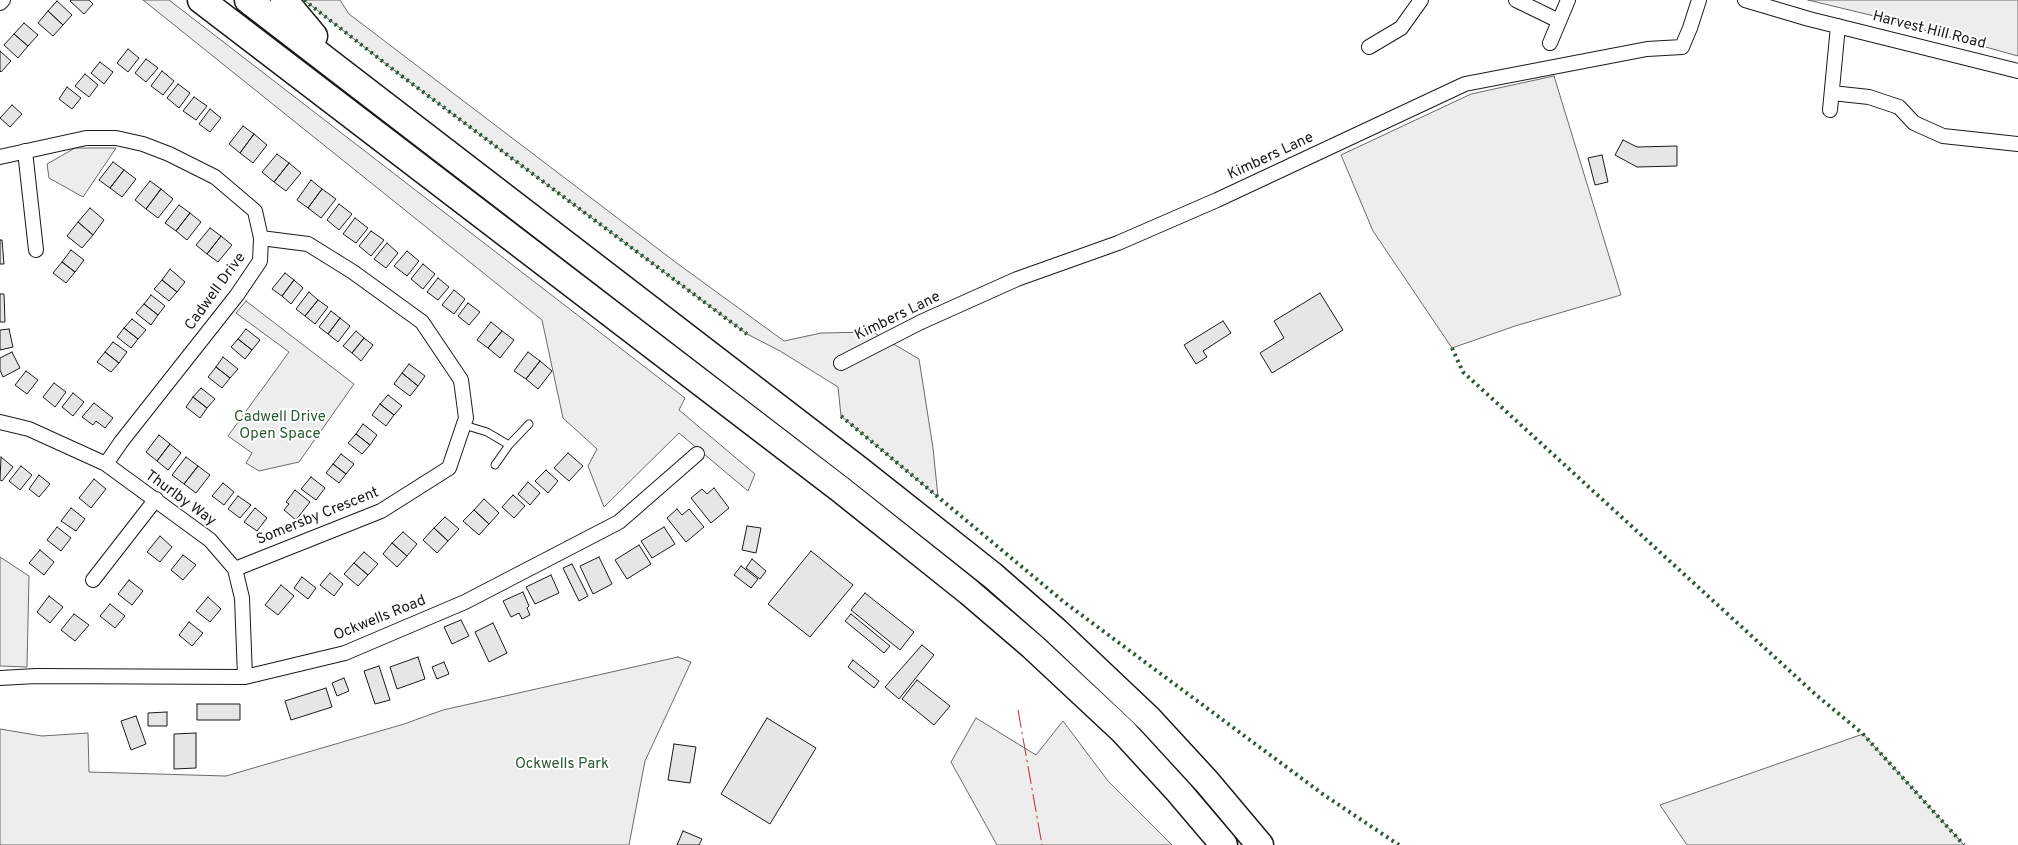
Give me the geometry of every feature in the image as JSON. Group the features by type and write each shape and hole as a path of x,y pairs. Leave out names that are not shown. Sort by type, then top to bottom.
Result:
{"highway":[{"path":"201,0 840,489 969,592 1038,651 1117,726 1179,792 1224,845"},
{"path":"248,0 872,479 992,575 1063,636 1149,719 1207,782 1260,845"},
{"path":"284,0 305,26 368,92"}],"street":[{"path":"0,3 3,0"},
{"path":"1369,47 1401,28 1421,0"},
{"path":"1516,0 1559,21"},
{"path":"1550,43 1568,0"},
{"name":"Kimbers Lane","path":"841,364 921,322 1017,279 1127,240 1465,84 1647,49 1682,47 1699,0"},
{"name":"Harvest Hill Road","path":"1744,0 1838,26 2018,71"},
{"path":"1830,110 1838,26"},
{"path":"1832,94 1869,97 1899,107 1914,123 1943,136 2018,144"},
{"name":"Cadwell Drive","path":"0,157 86,138 116,138 144,144 215,177 255,211 262,238 260,261 237,295 106,464"},
{"path":"25,151 36,250"},
{"name":"Somersby Crescent","path":"235,569 381,511 449,468 466,418 461,380 422,322 353,272 308,244 262,238"},
{"name":"Thurlby Way","path":"0,422 29,429 106,464 210,540 235,569 242,598 245,676"},
{"name":"Ockwells Road","path":"0,678 36,676 245,676 345,653 465,602 620,522 696,454"},
{"path":"93,580 156,499"}],"lane":[{"path":"495,465 509,445 529,424"},
{"path":"464,426 487,432 509,445"}],"green space":[{"path":"143,0 169,0 685,398 679,410 755,474 748,491 679,433 604,507 588,466 597,449 563,418 542,320"},
{"path":"304,0 340,0 349,14 678,264 784,341 821,333 873,332 919,359 933,448 938,497 841,416 838,387 780,351 747,334 395,71"},
{"path":"1808,0 2018,0 2018,56 1870,15"},
{"path":"1554,76 1621,295 1515,326 1452,348 1373,231 1341,155 1471,94"},
{"path":"75,148 116,148 83,197 49,178 47,164"},
{"name":"Cadwell Drive Open Space","path":"246,301 354,384 299,462 259,471 246,463 252,453 228,436 289,352 236,313"},
{"path":"0,557 29,576 27,667 0,666"},
{"name":"Ockwells Park","path":"678,657 691,662 645,761 629,845 0,845 0,729 42,736 88,733 89,772 226,776 404,724 443,710"},
{"path":"976,718 1036,755 1063,721 1108,781 1172,845 997,845 951,762"},
{"path":"1863,734 1964,845 1687,845 1660,805"}],"building":[{"path":"71,0 89,0 93,4 84,14"},
{"path":"57,1 72,15 63,25 48,11"},
{"path":"48,11 63,25 53,36 38,23"},
{"path":"24,23 38,35 28,46 14,34"},
{"path":"14,34 28,46 18,58 4,45"},
{"path":"128,49 139,58 128,72 117,63"},
{"path":"0,51 11,61 1,72 0,71"},
{"path":"146,59 158,68 146,82 135,73"},
{"path":"100,62 113,72 104,84 91,73"},
{"path":"162,71 174,81 163,95 151,86"},
{"path":"85,74 98,85 89,97 75,86"},
{"path":"178,84 190,93 179,108 167,98"},
{"path":"67,87 81,98 72,109 59,99"},
{"path":"194,97 207,106 196,120 183,111"},
{"path":"12,105 22,114 10,127 0,118"},
{"path":"210,109 221,118 210,132 199,124"},
{"path":"243,126 254,134 240,153 229,144"},
{"path":"254,134 267,145 253,163 240,153"},
{"path":"1623,140 1637,147 1677,146 1677,166 1637,167 1615,155"},
{"path":"277,154 289,163 274,182 262,172"},
{"path":"1602,155 1608,182 1595,185 1588,158"},
{"path":"113,162 124,170 110,188 99,180"},
{"path":"289,163 301,173 286,191 274,182"},
{"path":"124,170 136,179 122,197 110,188"},
{"path":"311,180 322,189 308,208 297,200"},
{"path":"150,181 161,189 146,209 135,200"},
{"path":"161,189 173,199 158,218 146,209"},
{"path":"322,189 336,199 321,218 308,208"},
{"path":"339,204 352,214 339,230 327,220"},
{"path":"179,205 190,213 176,231 165,223"},
{"path":"90,208 104,220 93,235 78,222"},
{"path":"190,213 201,222 187,240 176,231"},
{"path":"355,218 368,228 356,243 343,234"},
{"path":"78,222 93,235 82,248 67,236"},
{"path":"210,228 221,236 207,254 196,245"},
{"path":"371,231 384,240 371,256 359,246"},
{"path":"221,236 232,245 218,262 207,254"},
{"path":"0,240 2,240 4,264 0,264"},
{"path":"387,243 398,253 386,268 374,259"},
{"path":"71,250 84,260 75,272 62,262"},
{"path":"407,251 419,261 407,276 394,266"},
{"path":"62,262 75,272 66,283 53,273"},
{"path":"423,264 435,274 423,289 411,279"},
{"path":"170,269 185,282 177,292 162,280"},
{"path":"285,273 294,280 282,296 272,289"},
{"path":"438,278 449,287 438,300 427,292"},
{"path":"162,280 177,292 169,301 154,289"},
{"path":"294,280 303,288 291,304 282,296"},
{"path":"454,290 465,299 454,314 442,305"},
{"path":"309,292 318,300 305,316 296,309"},
{"path":"1320,293 1343,330 1272,373 1260,353 1284,338 1274,321"},
{"path":"0,294 4,294 5,322 0,322"},
{"path":"151,295 165,306 158,315 144,304"},
{"path":"318,300 328,307 315,324 305,316"},
{"path":"468,303 480,312 469,325 458,316"},
{"path":"144,304 158,315 151,325 136,313"},
{"path":"331,311 340,318 328,334 319,327"},
{"path":"340,318 350,326 338,342 328,334"},
{"path":"132,319 146,330 138,339 124,328"},
{"path":"1223,321 1231,333 1203,351 1207,357 1196,364 1184,345"},
{"path":"491,322 502,331 488,348 477,340"},
{"path":"124,328 138,339 131,348 117,337"},
{"path":"9,329 13,347 0,350 0,330"},
{"path":"246,329 260,340 252,350 238,339"},
{"path":"356,331 364,338 352,353 343,346"},
{"path":"502,331 514,340 500,358 488,348"},
{"path":"364,338 373,345 361,361 352,353"},
{"path":"238,339 252,350 245,359 231,347"},
{"path":"113,342 127,352 119,363 105,352"},
{"path":"12,352 20,368 3,377 0,370 0,358"},
{"path":"105,352 119,363 111,372 97,362"},
{"path":"528,352 540,361 526,379 514,371"},
{"path":"223,357 238,369 230,378 216,367"},
{"path":"540,361 552,371 538,389 526,379"},
{"path":"409,364 425,376 418,386 402,373"},
{"path":"216,367 230,378 222,388 208,377"},
{"path":"26,371 38,380 27,394 15,385"},
{"path":"402,373 418,386 410,396 394,384"},
{"path":"54,383 66,392 55,407 43,397"},
{"path":"201,388 215,399 207,408 193,397"},
{"path":"73,393 84,402 73,416 62,407"},
{"path":"388,395 402,406 394,415 380,404"},
{"path":"193,397 207,408 200,418 186,407"},
{"path":"94,403 113,418 105,428 96,421 93,425 82,417"},
{"path":"380,404 394,415 386,426 372,415"},
{"path":"363,424 377,435 370,445 356,434"},
{"path":"356,434 370,445 362,454 348,443"},
{"path":"159,435 170,444 157,461 146,452"},
{"path":"170,444 181,453 168,470 157,461"},
{"path":"568,453 583,466 569,481 554,468"},
{"path":"341,454 354,464 346,474 333,464"},
{"path":"1,457 13,467 2,481 0,480"},
{"path":"186,457 198,466 184,484 172,475"},
{"path":"333,464 346,474 339,483 326,473"},
{"path":"21,466 32,475 20,490 9,481"},
{"path":"198,466 210,475 196,493 184,484"},
{"path":"546,470 558,481 548,493 535,481"},
{"path":"39,475 50,484 39,497 29,489"},
{"path":"311,477 325,488 316,500 301,489"},
{"path":"94,479 106,489 91,508 79,498"},
{"path":"528,482 540,493 530,505 518,494"},
{"path":"223,483 234,492 224,505 212,496"},
{"path":"714,488 729,508 711,523 691,498 702,489 707,494"},
{"path":"295,490 310,502 296,520 284,510 289,504 286,502"},
{"path":"513,495 525,506 514,518 502,507"},
{"path":"238,496 251,505 240,518 228,509"},
{"path":"484,499 499,513 489,524 474,510"},
{"path":"71,508 85,519 76,531 61,521"},
{"path":"255,508 267,518 257,531 244,522"},
{"path":"677,509 682,515 689,509 704,527 686,542 667,518"},
{"path":"474,510 489,524 479,535 463,521"},
{"path":"445,517 459,529 448,541 434,528"},
{"path":"747,526 761,528 756,553 742,550"},
{"path":"57,527 71,538 61,551 47,540"},
{"path":"664,527 675,544 652,558 641,541"},
{"path":"434,528 448,541 437,553 423,540"},
{"path":"403,532 417,544 407,556 392,543"},
{"path":"160,536 172,547 160,562 147,552"},
{"path":"392,543 407,556 397,567 383,554"},
{"path":"639,545 651,564 627,579 615,560"},
{"path":"40,550 54,562 44,575 29,563"},
{"path":"811,551 853,585 810,637 768,604"},
{"path":"364,552 378,564 368,575 354,563"},
{"path":"183,555 196,565 183,580 171,570"},
{"path":"599,557 612,584 593,594 580,566"},
{"path":"752,559 766,571 760,579 746,568"},
{"path":"354,563 368,575 358,586 344,574"},
{"path":"572,564 588,596 579,601 563,568"},
{"path":"741,566 758,579 751,588 734,575"},
{"path":"330,573 343,584 334,596 320,585"},
{"path":"551,575 559,593 535,604 526,587"},
{"path":"302,577 316,588 308,599 294,588"},
{"path":"129,580 143,591 132,605 118,594"},
{"path":"281,585 294,596 278,615 265,605"},
{"path":"523,592 529,606 527,608 530,615 522,619 519,613 511,617 503,601"},
{"path":"865,593 914,632 900,650 851,610"},
{"path":"49,596 63,607 50,623 37,612"},
{"path":"208,597 221,609 210,622 196,611"},
{"path":"110,604 125,616 115,628 100,616"},
{"path":"74,614 89,625 75,641 61,630"},
{"path":"851,614 890,646 884,653 845,621"},
{"path":"461,620 469,636 452,644 444,627"},
{"path":"189,622 203,633 192,646 179,635"},
{"path":"493,623 507,653 489,662 475,632"},
{"path":"922,645 934,655 899,699 885,687"},
{"path":"418,657 425,679 397,689 390,667"},
{"path":"853,660 879,681 874,688 848,667"},
{"path":"444,662 449,674 437,679 432,667"},
{"path":"379,666 390,700 375,704 364,671"},
{"path":"344,678 349,691 337,696 332,683"},
{"path":"917,680 950,706 934,725 902,699"},
{"path":"326,688 332,707 291,720 285,701"},
{"path":"197,704 240,704 240,720 197,720"},
{"path":"167,712 167,726 148,726 148,713"},
{"path":"136,716 146,744 131,750 121,721"},
{"path":"767,718 816,748 770,824 721,794"},
{"path":"196,733 196,768 174,769 174,734"},
{"path":"674,744 696,747 690,783 668,780"},
{"path":"683,831 702,839 699,845 677,845"}],"hedge":[{"path":"304,0 395,71 747,334"},
{"path":"1452,348 1463,372 1815,694 1863,734 1964,845"},
{"path":"841,416 1064,602 1324,795 1399,845"}],"power":[{"path":"1018,710 1042,845"}]}
